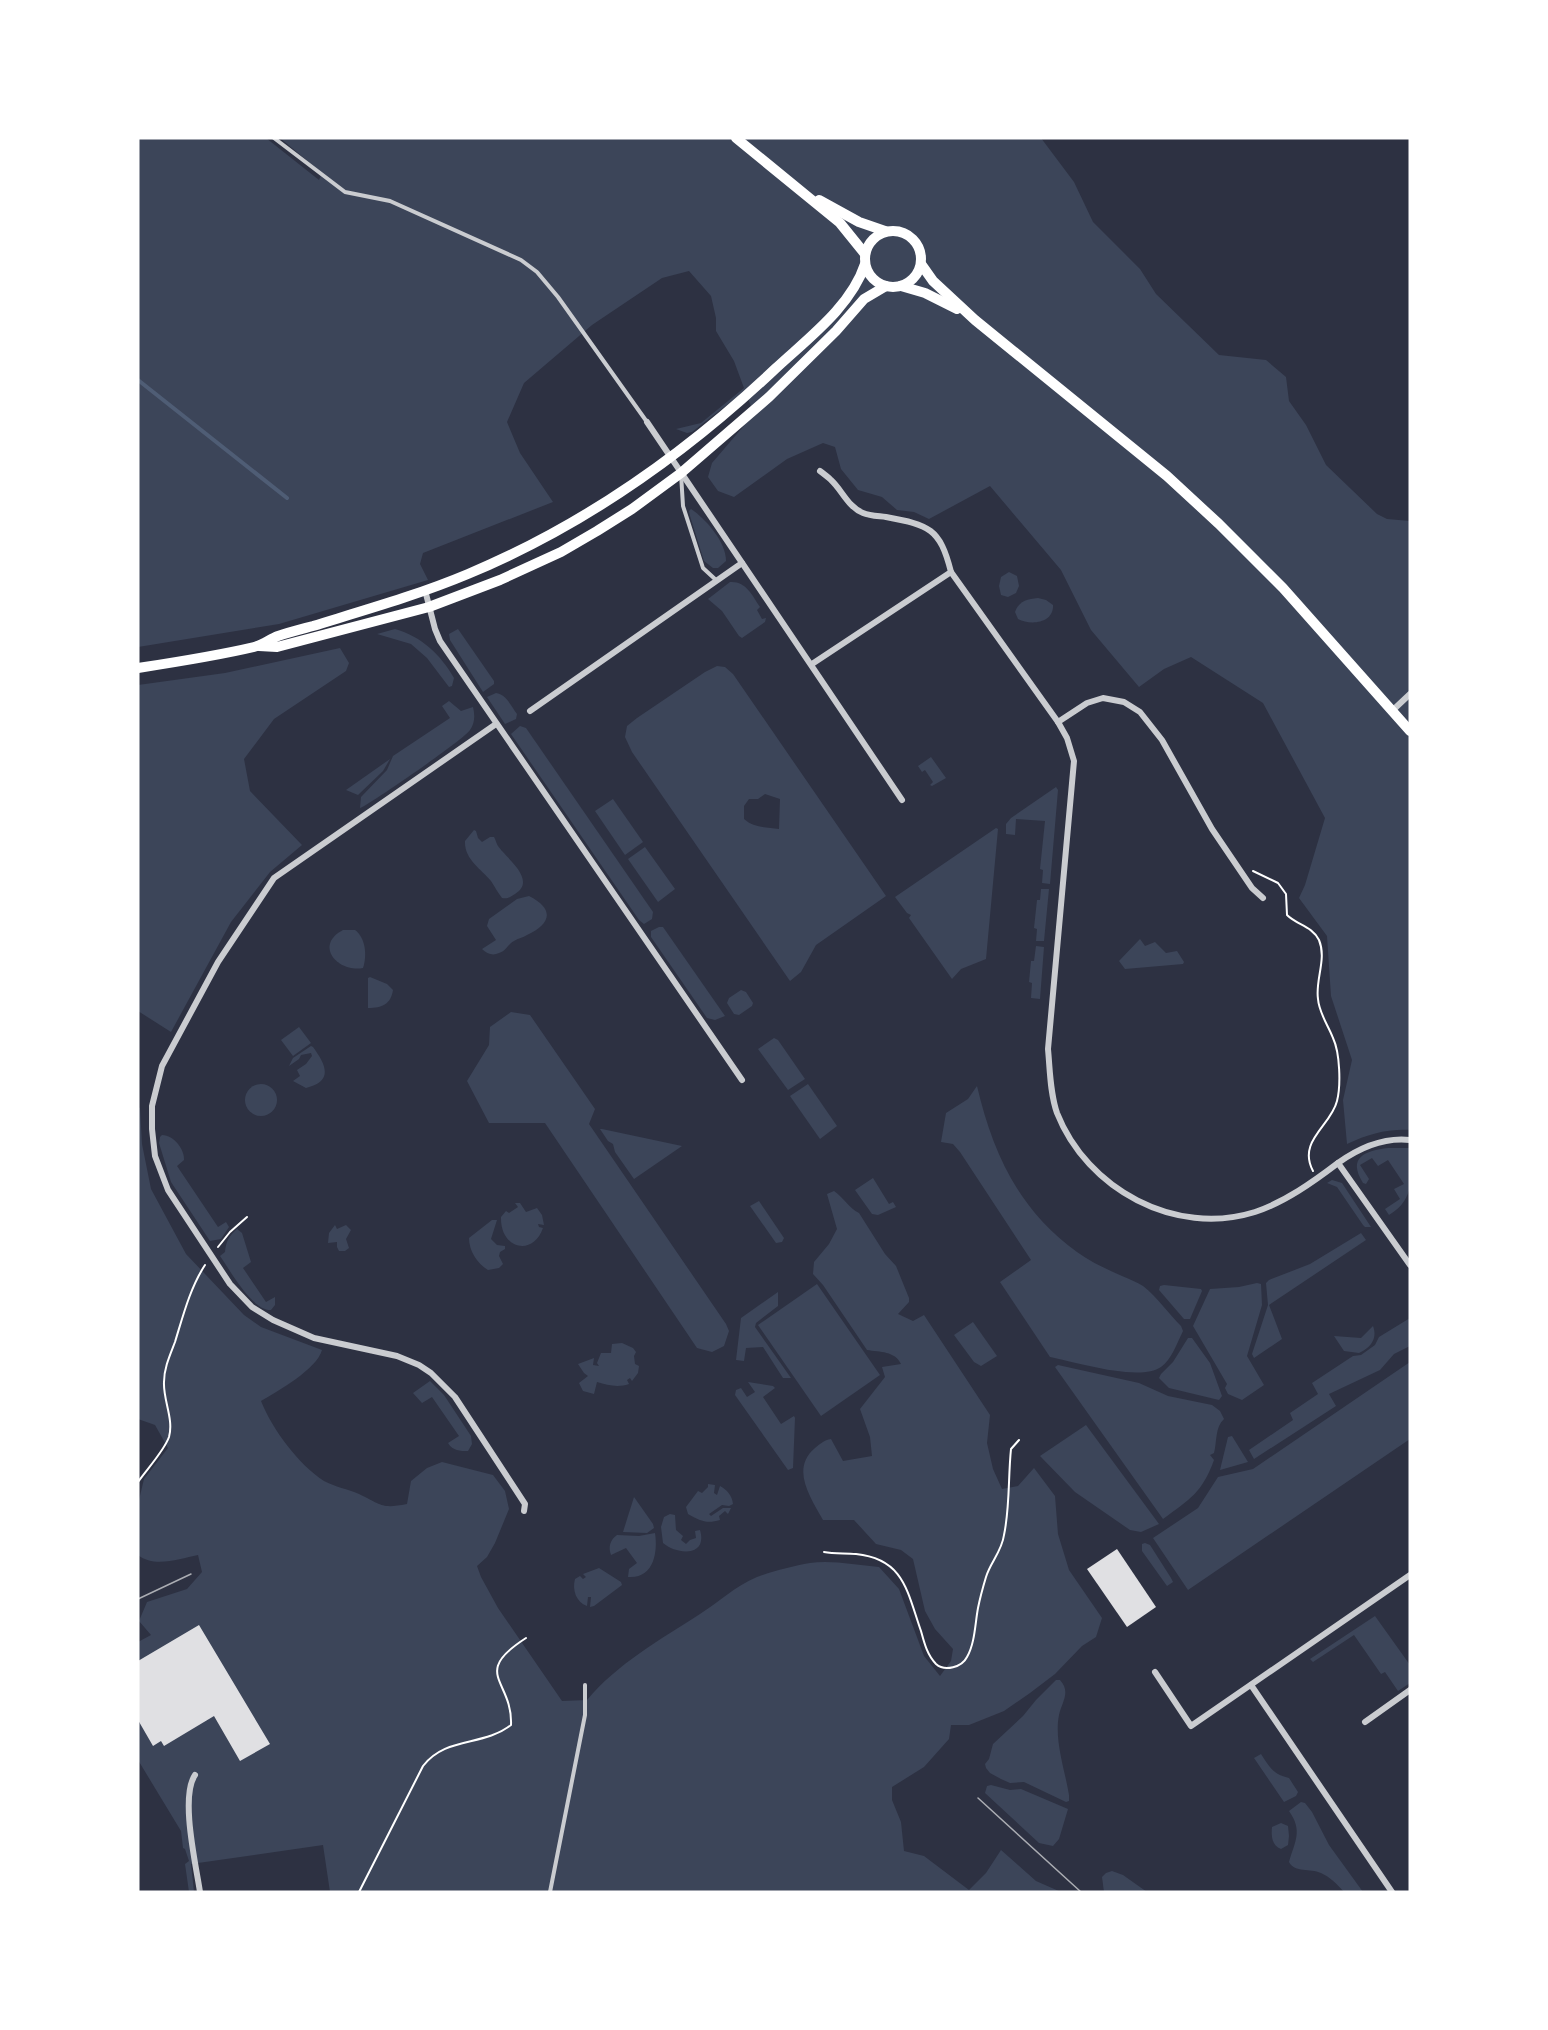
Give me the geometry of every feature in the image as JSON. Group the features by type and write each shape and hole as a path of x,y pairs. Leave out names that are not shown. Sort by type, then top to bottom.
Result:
{"main road":[{"path":"736,138 840,223 865,259 872,278 886,286 900,286 925,293 975,320"},
{"path":"798,188 859,222 885,231 901,231 914,240 920,249 921,264 914,278 900,286"},
{"path":"257,646 276,636 425,590 505,558 560,530 671,458 750,392 809,338 852,292 861,277 872,240 885,231"},
{"path":"921,264 933,281 975,320 1080,403 1187,494 1282,588 1410,731"},
{"path":"138,668 257,646 277,647 429,607 500,580 561,552 632,509 681,473 769,397 836,331 864,299 886,286"}],"street":[{"path":"646,422 902,800"},
{"path":"820,471 832,480 849,502 864,513 921,526 935,534 945,547 951,572 1058,722 1070,746 1074,761 1048,1049 1056,1111 1064,1129 1084,1159 1102,1177 1137,1201 1165,1212 1227,1217 1255,1212 1288,1197 1370,1144 1410,1140"},
{"path":"530,711 742,564"},
{"path":"812,664 951,572"},
{"path":"425,590 440,641 742,1080"},
{"path":"1393,710 1410,694"},
{"path":"1058,722 1087,703 1103,698 1124,702 1140,712 1162,740 1212,829 1252,888 1263,898"},
{"path":"496,724 274,878 218,962 162,1066 152,1106 152,1129 155,1156 168,1190 230,1284 245,1300 273,1320 298,1332 314,1338 398,1356 431,1373 455,1397 525,1504 524,1511"},
{"path":"1338,1163 1410,1265"},
{"path":"1155,1672 1191,1726 1410,1575"},
{"path":"1251,1685 1392,1892"},
{"path":"1365,1722 1410,1690"},
{"path":"195,1775 190,1781 188,1806 200,1892"}],"lane":[{"path":"274,138 345,192 390,201 521,260 537,272 558,297 646,422"},
{"path":"681,473 683,506 703,568 711,578 718,581"},
{"path":"550,1892 585,1716 585,1684"}],"path":[{"path":"1252,871 1278,883 1286,894 1287,915 1313,932 1320,944 1322,960 1317,983 1318,1001 1334,1040 1339,1061 1337,1103 1312,1141 1309,1151 1310,1163 1316,1179"},
{"path":"218,1247 235,1226 247,1216"},
{"path":"138,1482 164,1448 170,1435 164,1381 186,1306 197,1277 205,1265"},
{"path":"824,1552 872,1557 895,1569 904,1584 928,1652 936,1664 948,1668 961,1664 967,1658 973,1641 987,1573 1004,1539 1011,1449 1019,1440"},
{"path":"358,1892 423,1766 429,1759 443,1749 499,1732 511,1725 511,1715 497,1676 498,1667 503,1654 526,1638"}],"shaded area":[{"path":"138,138 266,138 319,180 322,173 280,138 1041,138 1074,182 1093,222 1140,269 1156,294 1219,355 1266,360 1286,377 1289,401 1306,425 1326,465 1377,514 1387,519 1410,521 1410,1130 1378,1133 1347,1144 1343,1100 1352,1060 1331,996 1327,936 1299,898 1325,818 1263,703 1191,657 1164,669 1139,687 1091,630 1061,570 990,486 929,519 914,512 897,510 882,497 858,490 841,469 835,447 823,443 787,459 734,497 718,491 708,477 712,463 754,414 745,391 692,432 687,433 676,429 701,423 744,388 734,361 716,331 716,318 711,296 689,271 662,278 592,325 524,383 507,422 520,453 553,502 423,553 420,564 428,580 279,624 138,647"},
{"path":"691,509 709,525 723,546 726,561 718,568 713,568 704,561 690,516"},
{"path":"1009,572 1017,576 1019,586 1016,593 1008,597 1001,595 999,586 1001,577"},
{"path":"730,582 736,582 748,590 760,607 757,610 762,619 766,618 765,622 742,638 722,611 708,599"},
{"path":"1038,598 1053,605 1050,616 1035,622 1018,619 1015,612 1019,605 1027,600"},
{"path":"395,629 413,636 436,654 454,678 452,686 449,687 427,658 411,644 377,634"},
{"path":"458,629 494,681 494,684 483,692 450,640 449,634"},
{"path":"340,648 349,663 346,671 274,719 244,759 250,791 302,845 270,872 231,922 171,1032 138,1011 138,685 225,673"},
{"path":"717,666 725,667 733,674 886,896 816,945 801,972 790,981 632,752 625,737 627,726","holes":["765,794 780,799 779,829 756,826 744,819 744,806 749,799 758,799"]},
{"path":"496,693 508,701 517,714 516,719 505,724 487,697"},
{"path":"449,701 461,711 473,707 474,719 470,730 417,771 360,808 361,797 387,770 393,756 450,718 442,706"},
{"path":"520,726 526,728 653,912 652,919 644,924 639,920 511,734"},
{"path":"931,757 946,778 932,786 930,785 933,782 925,770 922,772 918,766"},
{"path":"390,759 383,771 358,795 346,790"},
{"path":"1056,787 1058,790 1050,884 1042,883 1043,870 1040,869 1045,821 1016,819 1015,835 1006,834 1006,824 1011,818"},
{"path":"613,799 643,842 625,855 595,811"},
{"path":"996,828 998,829 986,959 961,969 952,979 909,918 911,915 895,897"},
{"path":"474,830 482,842 494,837 498,846 522,876 521,888 510,897 502,898 467,853 465,841"},
{"path":"645,847 675,889 658,902 628,859"},
{"path":"1041,889 1049,889 1044,941 1036,941 1037,929 1034,928 1037,900 1040,900"},
{"path":"529,896 546,911 547,916 541,926 512,942 497,954 484,951 482,949 496,940 487,926 489,919 517,899"},
{"path":"663,927 725,1016 715,1020 707,1018 651,937 651,931"},
{"path":"343,930 355,930 359,933 365,953 363,968 346,966 333,957 330,943 334,936"},
{"path":"1140,939 1145,946 1155,942 1166,953 1177,951 1183,964 1125,969 1119,961"},
{"path":"1036,946 1044,947 1040,999 1031,998 1032,983 1029,982 1031,961 1034,961"},
{"path":"368,978 387,984 393,990 388,1002 382,1006 368,1008"},
{"path":"741,990 746,992 753,1003 739,1015 734,1014 727,1003 729,998"},
{"path":"511,1012 530,1015 595,1109 589,1124 726,1324 729,1331 724,1346 712,1352 697,1348 545,1123 489,1123 467,1081 489,1045 490,1027"},
{"path":"299,1027 311,1043 293,1056 281,1040"},
{"path":"774,1038 778,1040 805,1079 788,1090 758,1049"},
{"path":"311,1046 321,1060 325,1072 321,1081 306,1088 293,1081 300,1076 297,1070 306,1064 312,1056 311,1053 301,1055 289,1066 293,1058"},
{"path":"261,1084 272,1089 277,1100 272,1111 261,1116 250,1111 245,1100 250,1089"},
{"path":"808,1084 837,1126 820,1139 790,1096"},
{"path":"977,1086 1000,1157 1011,1179 1039,1218 1082,1256 1143,1286 1181,1326 1183,1331 1176,1346 1161,1367 1151,1371 1123,1372 1050,1357 1000,1282 1031,1260 960,1152 953,1144 941,1142 946,1113 968,1099"},
{"path":"138,1107 140,1108 142,1144 151,1189 186,1254 244,1315 261,1327 322,1350 313,1365 305,1372 261,1401 279,1434 305,1466 324,1481 386,1506 407,1504 411,1481 427,1468 442,1462 493,1475 505,1491 509,1509 495,1543 487,1557 477,1566 498,1608 562,1701 587,1700 612,1675 640,1653 734,1589 757,1577 818,1562 879,1567 899,1589 924,1656 940,1676 951,1661 953,1649 935,1629 925,1611 913,1559 901,1550 876,1544 854,1520 823,1520 805,1484 803,1474 808,1456 826,1440 831,1439 843,1461 872,1456 870,1437 860,1409 885,1377 882,1367 901,1364 891,1354 867,1350 813,1274 814,1262 829,1244 837,1229 827,1194 834,1191 838,1194 859,1213 885,1254 896,1266 909,1298 909,1302 898,1314 913,1321 924,1315 990,1415 987,1443 993,1469 1002,1489 1018,1486 1034,1468 1055,1496 1058,1534 1069,1570 1102,1618 1096,1637 1082,1646 1055,1674 1004,1711 969,1725 951,1725 949,1739 924,1767 892,1787 892,1800 901,1822 904,1851 924,1856 969,1890 986,1873 1001,1850 1036,1881 1061,1892 330,1892 323,1845 191,1864 194,1892 189,1892 185,1864 189,1861 183,1848 181,1831 138,1760 138,1642 151,1635 139,1621 147,1602 187,1589 202,1572 198,1555 159,1562 144,1559 138,1555 138,1504 144,1479 168,1448 155,1425 138,1419"},
{"path":"600,1129 682,1146 634,1179 615,1152 613,1144 608,1141"},
{"path":"162,1135 174,1140 181,1148 184,1160 177,1166 218,1227 226,1222 229,1227 221,1239 210,1241 171,1182 159,1143"},
{"path":"1410,1148 1411,1168 1408,1194 1398,1208 1389,1215 1385,1209 1400,1199 1394,1189 1404,1184 1388,1160 1378,1166 1372,1158 1360,1165 1369,1179 1366,1184 1363,1183 1357,1167 1361,1157 1372,1151"},
{"path":"873,1178 889,1204 893,1202 896,1207 878,1215 872,1214 855,1190"},
{"path":"1332,1180 1342,1183 1371,1227 1363,1225 1337,1187 1327,1183"},
{"path":"759,1201 784,1238 782,1242 776,1243 750,1206"},
{"path":"515,1203 520,1203 526,1212 537,1208 542,1215 544,1225 538,1224 543,1228 532,1243 525,1246 511,1242 502,1228 501,1217 506,1211 509,1213 518,1207"},
{"path":"492,1220 497,1220 491,1239 497,1245 505,1246 505,1249 500,1252 499,1256 503,1264 499,1268 488,1270 474,1256 469,1238"},
{"path":"335,1225 337,1229 346,1225 351,1230 346,1239 349,1248 345,1251 339,1251 337,1242 328,1243 329,1233"},
{"path":"237,1229 242,1233 251,1262 243,1268 266,1302 275,1297 275,1305 271,1310 264,1309 249,1297 220,1256 225,1252 228,1239"},
{"path":"1361,1233 1366,1240 1269,1305 1282,1339 1254,1358 1252,1354 1268,1305 1266,1283 1310,1264"},
{"path":"817,1284 880,1375 821,1416 758,1325"},
{"path":"1261,1284 1262,1305 1247,1356 1264,1385 1242,1400 1228,1394 1225,1388 1227,1384 1193,1326 1210,1289"},
{"path":"1160,1286 1201,1289 1190,1319 1184,1319 1159,1290"},
{"path":"778,1292 778,1306 756,1323 755,1327 791,1378 783,1378 763,1347 746,1348 744,1361 736,1360 741,1318"},
{"path":"1410,1318 1410,1346 1394,1354 1380,1370 1329,1394 1336,1406 1254,1459 1249,1450 1293,1420 1290,1413 1318,1394 1312,1383 1353,1356 1361,1355 1375,1345 1379,1337"},
{"path":"973,1322 997,1356 981,1366 974,1362 954,1335"},
{"path":"1373,1326 1374,1339 1367,1348 1359,1353 1344,1351 1334,1336 1361,1338"},
{"path":"1188,1338 1192,1338 1210,1363 1222,1396 1219,1400 1169,1388 1159,1378 1173,1362"},
{"path":"622,1343 636,1352 635,1364 639,1366 638,1373 632,1381 630,1378 627,1380 629,1384 617,1386 597,1382 594,1394 583,1391 579,1383 588,1376 578,1364 594,1358 593,1365 599,1366 597,1363 601,1353 611,1353 612,1344"},
{"path":"1410,1362 1410,1439 1188,1590 1153,1538 1198,1508 1218,1477 1253,1469"},
{"path":"1058,1365 1139,1383 1168,1396 1212,1405 1220,1411 1224,1419 1218,1430 1214,1453 1210,1455 1214,1460 1200,1488 1163,1519 1055,1367"},
{"path":"430,1381 444,1395 471,1436 472,1444 468,1451 454,1449 448,1443 459,1436 432,1397 422,1403 413,1393"},
{"path":"748,1382 775,1388 763,1397 781,1424 794,1416 793,1468 788,1470 735,1395 736,1390 741,1388 747,1397 755,1392"},
{"path":"1086,1425 1159,1524 1141,1532 1130,1530 1075,1492 1040,1456"},
{"path":"1232,1436 1248,1462 1220,1470 1228,1437"},
{"path":"708,1484 715,1485 714,1493 717,1495 720,1486 727,1491 733,1504 722,1505 709,1514 711,1516 723,1508 731,1508 728,1514 725,1511 719,1516 720,1520 711,1522 688,1514 686,1507 698,1491 702,1493"},
{"path":"634,1497 653,1524 654,1528 647,1533 623,1532"},
{"path":"670,1514 675,1515 676,1530 683,1536 681,1540 686,1544 696,1538 695,1531 700,1530 700,1545 696,1549 676,1550 663,1543 661,1527 664,1517"},
{"path":"655,1533 655,1556 649,1569 644,1574 628,1577 629,1569 637,1563 626,1548 611,1555 611,1541 617,1535 639,1536"},
{"path":"1142,1544 1150,1545 1171,1578 1173,1582 1167,1586 1142,1551"},
{"path":"599,1568 621,1582 622,1585 590,1607 591,1597 588,1597 587,1606 583,1604 578,1599 574,1583 575,1579 580,1576 583,1579 586,1577 583,1574"},
{"path":"1375,1616 1410,1665 1410,1683 1398,1691 1385,1672 1381,1674 1354,1635 1313,1662 1310,1659"},
{"path":"1056,1680 1060,1680 1065,1689 1059,1715 1058,1735 1069,1795 1069,1801 1066,1802 1024,1782 1010,1783 1001,1779 990,1773 985,1764 989,1759 993,1744"},
{"path":"1261,1754 1272,1770 1289,1778 1298,1792 1296,1796 1284,1802 1254,1758"},
{"path":"987,1786 1010,1790 1021,1789 1068,1809 1059,1839 1053,1846 1039,1843 985,1793"},
{"path":"1301,1802 1305,1803 1312,1812 1329,1845 1363,1892 1344,1892 1324,1875 1295,1868 1289,1862 1297,1830 1289,1811"},
{"path":"1281,1823 1288,1826 1289,1836 1288,1845 1281,1849 1274,1843 1272,1827"},
{"path":"1112,1871 1123,1875 1147,1892 1104,1892 1102,1877"}],"building":[{"path":"1117,1549 1156,1607 1127,1627 1087,1569"},
{"path":"199,1625 270,1744 240,1761 214,1716 164,1746 161,1741 153,1746 138,1720 138,1661"}],"waterway":[{"path":"138,380 287,498"}],"tram line":[{"path":"138,1599 191,1574"},
{"path":"978,1798 1081,1892"}]}
